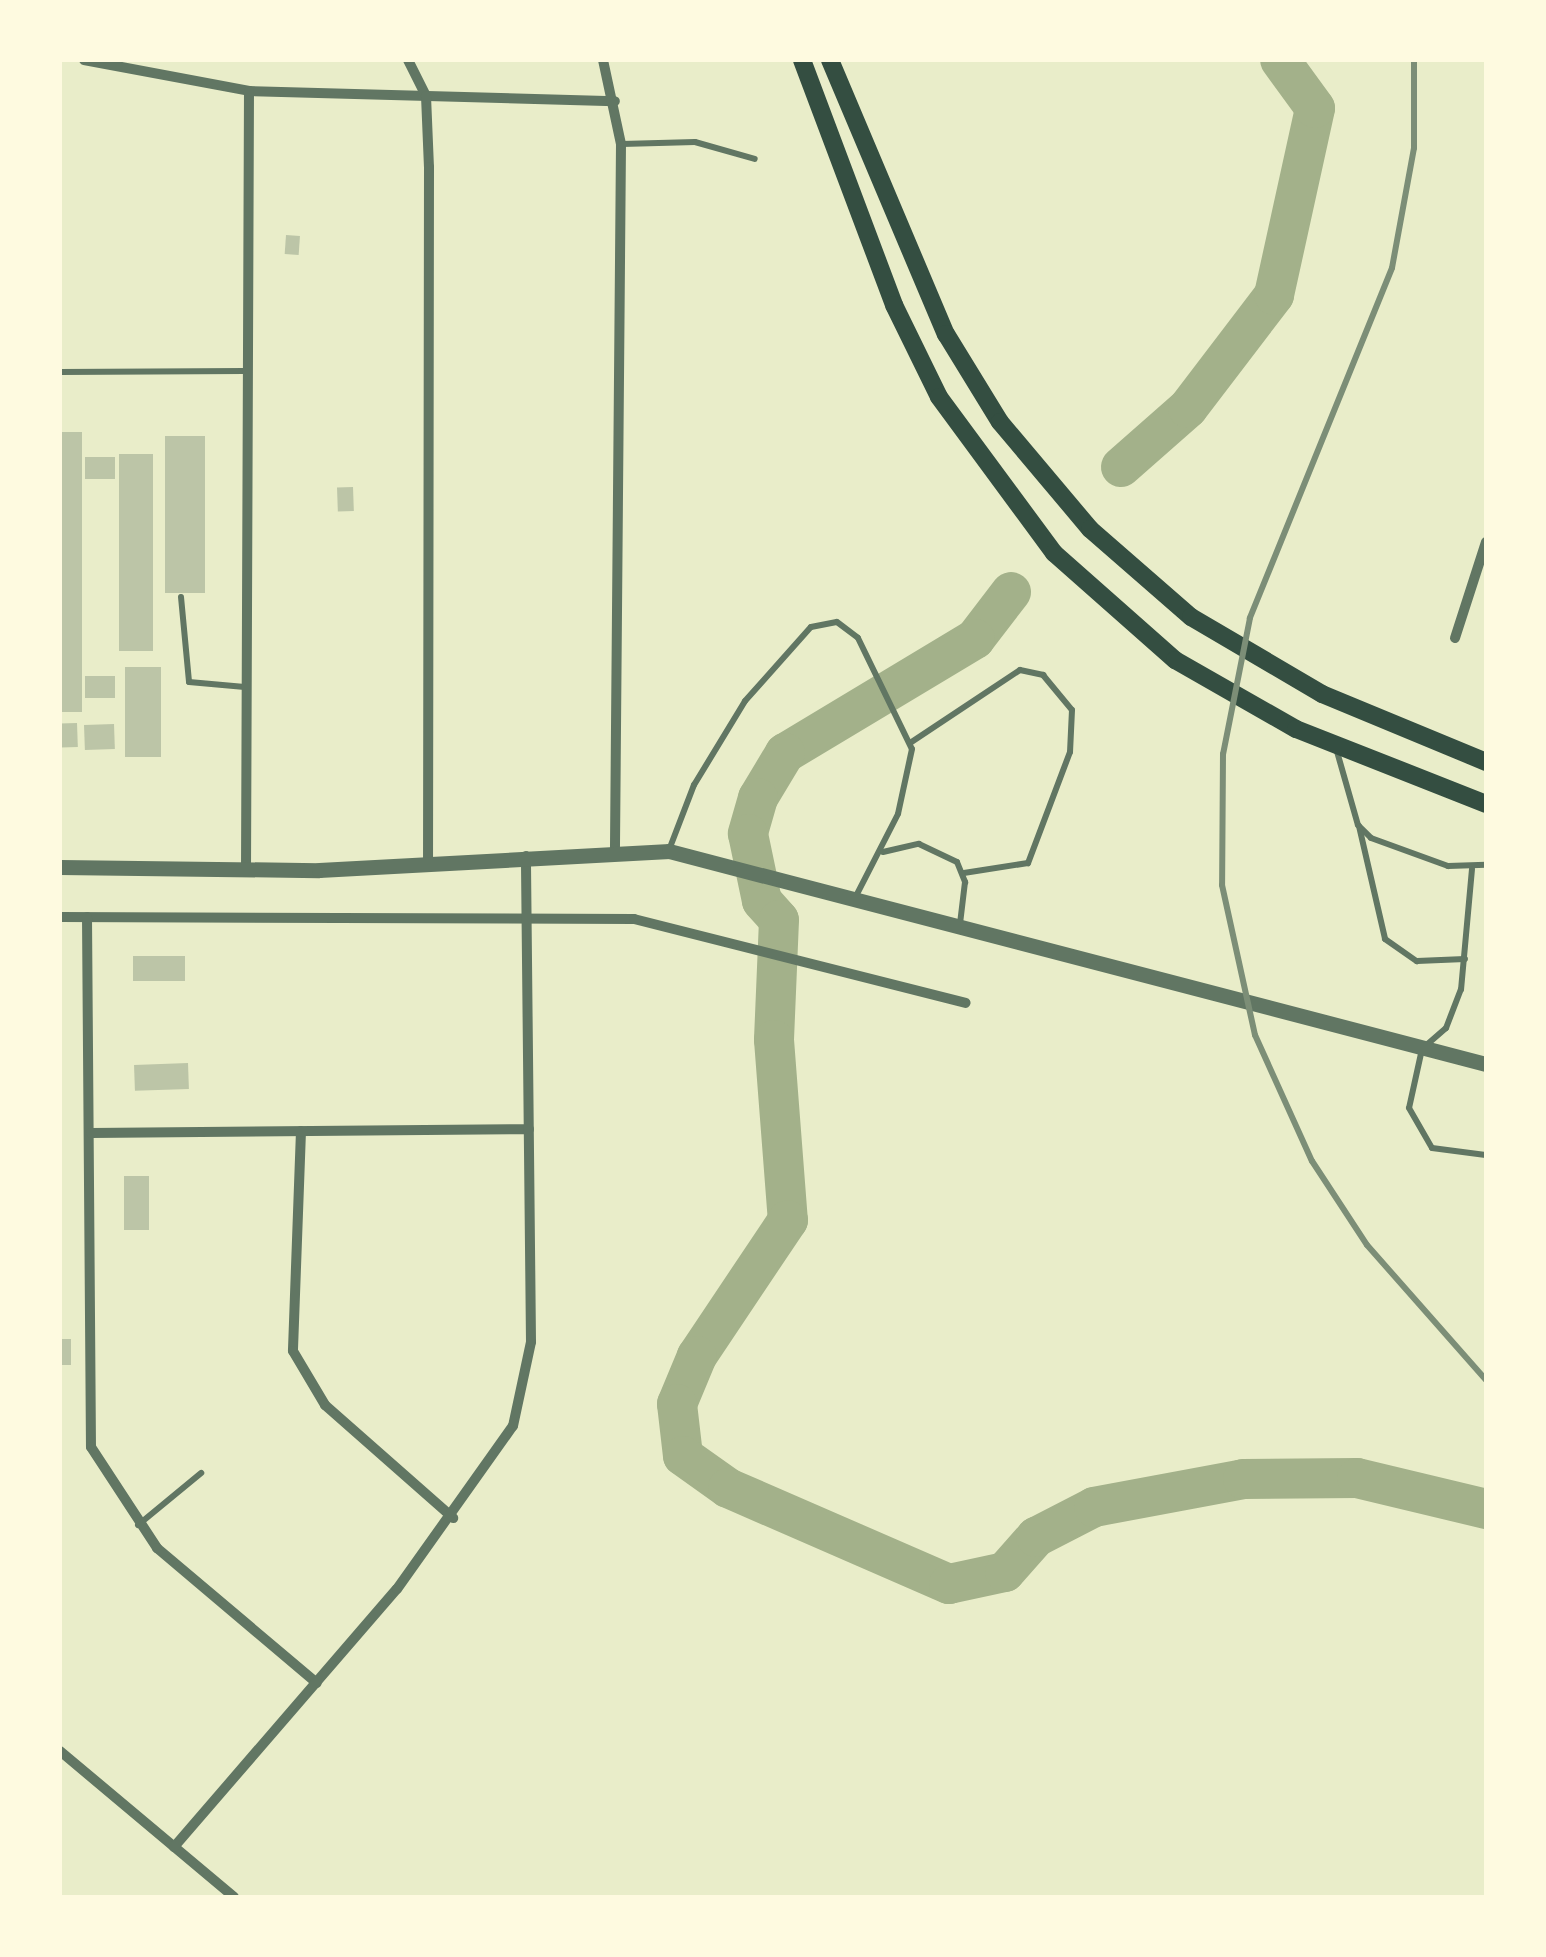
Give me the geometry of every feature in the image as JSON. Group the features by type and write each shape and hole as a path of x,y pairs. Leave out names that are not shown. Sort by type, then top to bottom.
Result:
{"main road":[{"path":"802,60 841,172 939,397 996,484 1054,554 1175,660 1296,729 1486,804"},
{"path":"830,60 867,164 946,334 1000,422 1090,528 1191,618 1322,694 1486,762"}],"street":[{"path":"84,60 249,91 616,101"},
{"path":"408,60 426,96 428,865"},
{"path":"603,60 616,101 621,144 616,848"},
{"path":"246,871 244,371 249,91"},
{"path":"1455,638 1486,542"},
{"path":"60,868 246,871 428,865 616,848 669,851 818,886 1486,1064"},
{"path":"174,1848 453,1518 513,1426 528,1370 526,856"},
{"path":"60,917 634,919 831,962 966,1003"},
{"path":"87,917 91,1133 86,1415 104,1478 137,1526 317,1683"},
{"path":"91,1133 528,1129"},
{"path":"301,1131 294,1351 325,1406 453,1518"},
{"path":"60,1751 234,1897"}],"lane":[{"path":"621,144 695,142 755,158"},
{"path":"60,372 244,371"},
{"path":"182,598 189,682 244,687"},
{"path":"669,851 715,746 811,628 850,628 875,666 910,742 908,784 882,852 856,896"},
{"path":"882,852 933,847 964,872 1028,863 1070,752 1072,710 1044,676 1020,670 910,742"},
{"path":"1335,746 1386,939 1416,961 1466,960"},
{"path":"1358,825 1392,849 1472,868 1486,865"},
{"path":"1472,868 1466,960 1455,1008 1422,1048 1410,1108 1419,1138 1486,1156"},
{"path":"960,924 964,872"},
{"path":"137,1526 201,1473"}],"building":[{"path":"286,235 300,236 299,255 285,254"},
{"path":"60,432 82,432 82,712 60,712"},
{"path":"165,436 205,436 205,593 165,593"},
{"path":"119,454 153,454 153,651 119,651"},
{"path":"85,457 115,457 115,479 85,479"},
{"path":"353,487 354,511 338,512 337,488"},
{"path":"125,667 161,667 161,757 125,757"},
{"path":"85,676 115,676 115,698 85,698"},
{"path":"77,723 78,747 61,748 60,724"},
{"path":"114,724 115,749 85,750 84,725"},
{"path":"133,956 185,956 185,981 133,981"},
{"path":"188,1063 189,1089 135,1091 134,1065"},
{"path":"124,1176 149,1176 149,1230 124,1230"},
{"path":"60,1339 71,1339 71,1365 60,1365"}],"waterway":[{"path":"1121,467 1188,408 1274,295 1315,108 1280,60"},
{"path":"1011,592 975,639 785,753 758,798 748,834 762,901 779,920 774,1040 788,1220 697,1356 677,1404 683,1456 728,1488 949,1584 1005,1572 1036,1537 1094,1507 1243,1479 1357,1478 1486,1509"}],"railway":[{"path":"1414,60 1414,148 1392,268 1250,618 1223,754 1222,885 1255,1035 1312,1161 1367,1245 1486,1380"}]}
